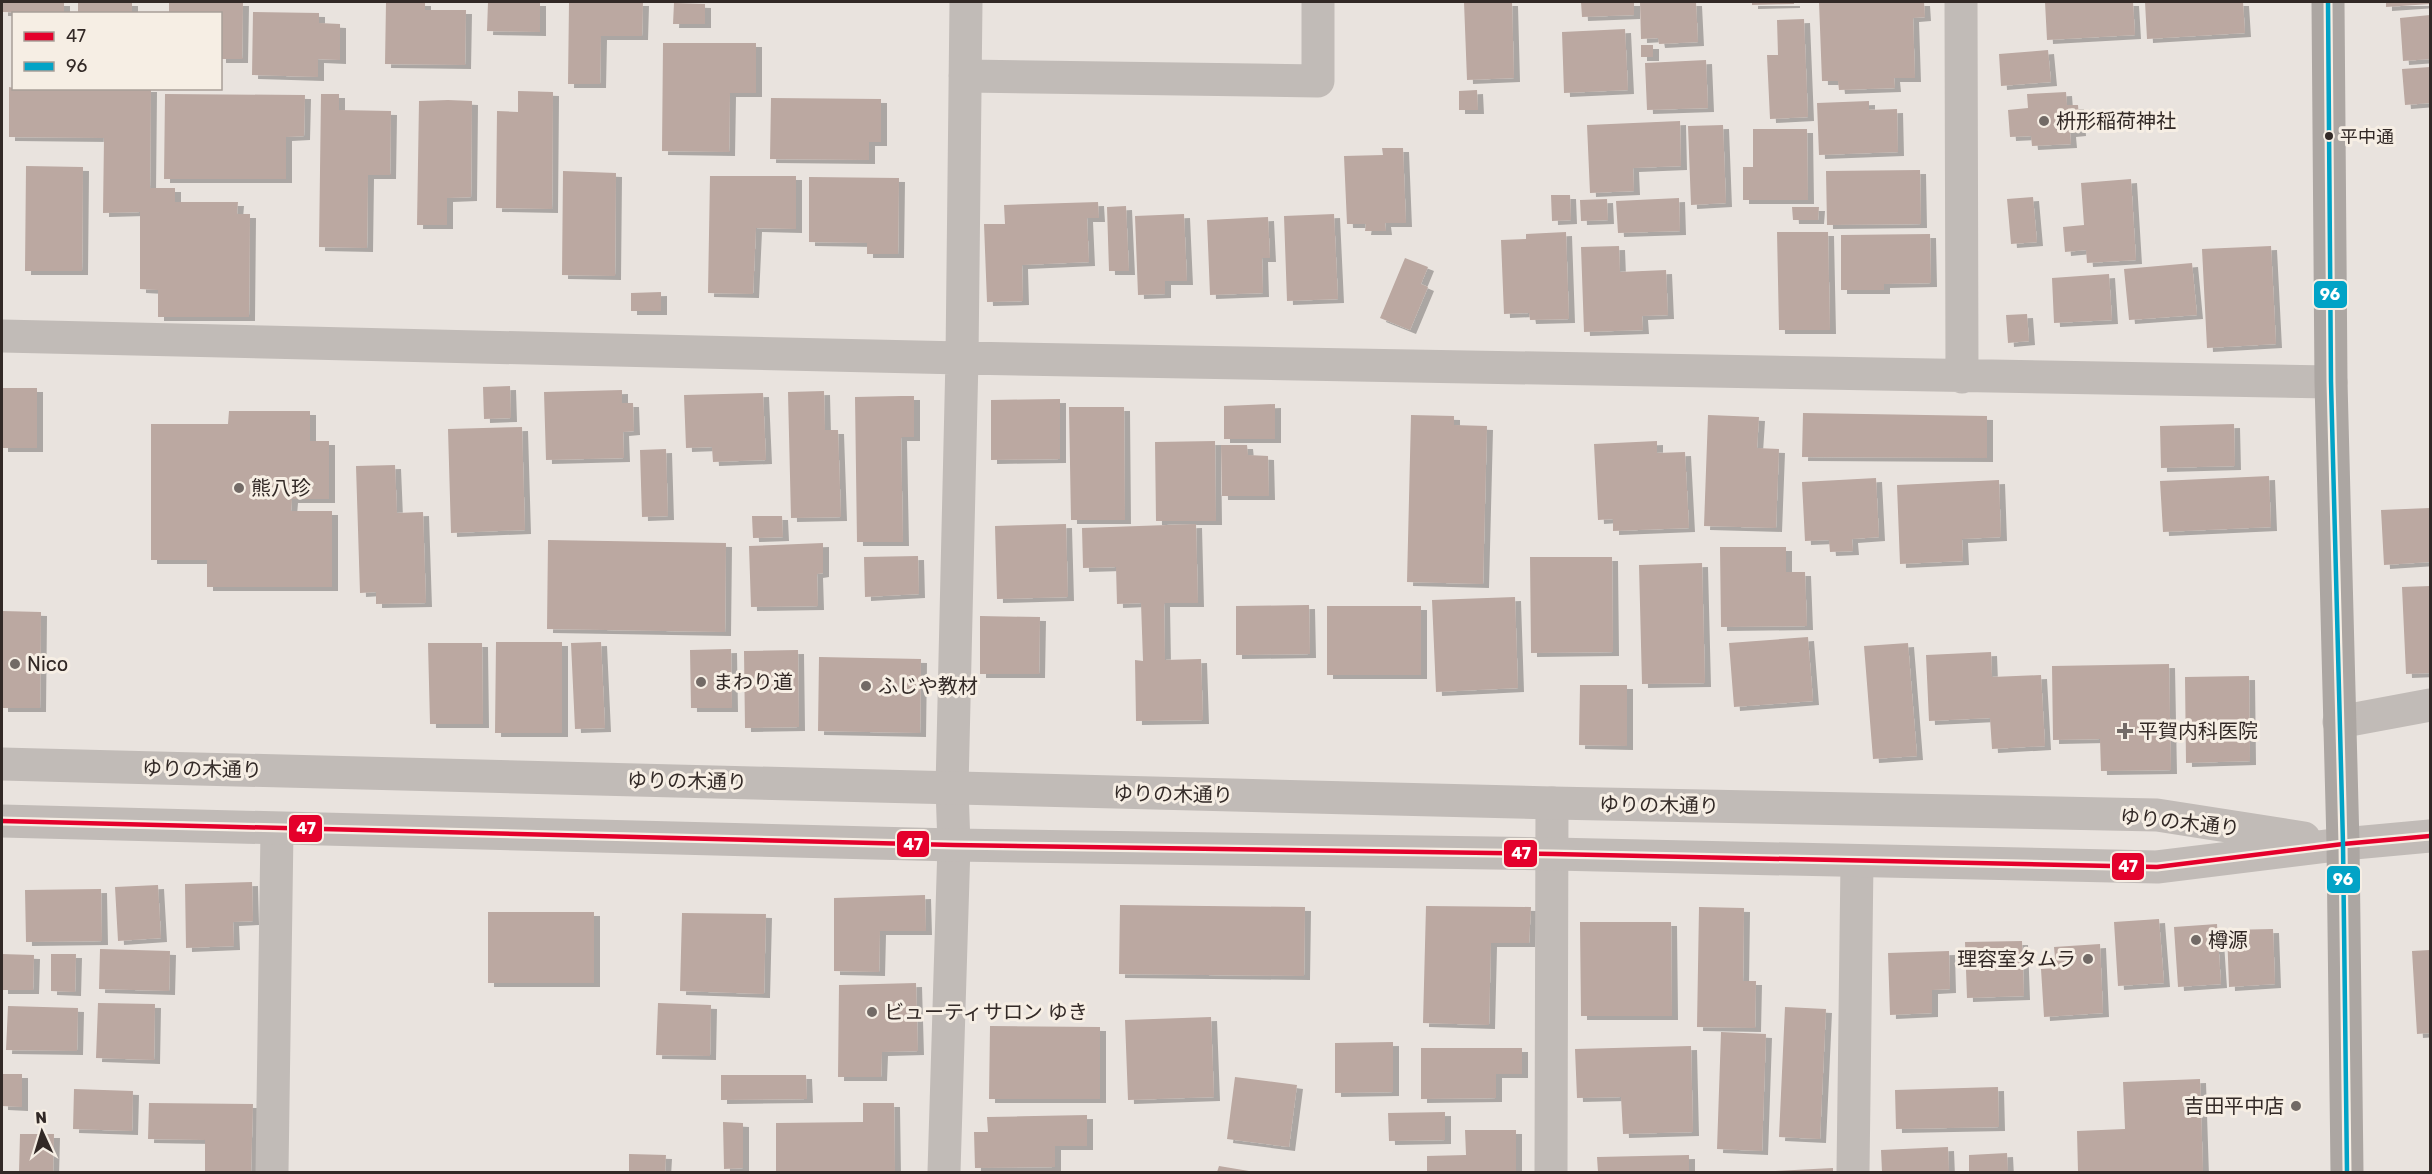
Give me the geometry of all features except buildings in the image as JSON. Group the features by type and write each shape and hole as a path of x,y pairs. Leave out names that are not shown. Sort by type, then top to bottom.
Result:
{"highway":[{"path":"2328,2 2331,382 2343,844 2347,1173"}],"street":[{"path":"944,1173 954,845 952,788 962,358 966,2"},
{"path":"965,76 1317,81 1318,2"},
{"path":"1961,2 1962,377"},
{"path":"2,336 962,358 2331,382"},
{"path":"2339,722 2430,705"},
{"name":"ゆりの木通り","path":"2,764 1552,803 2157,815 2343,844"},
{"path":"1551,1173 1552,803"},
{"name":"ゆりの木通り","path":"2,821 277,830 954,845 1553,854 2157,867 2343,844 2430,836"},
{"path":"272,1173 277,830"},
{"path":"1853,1173 1857,861"}],"transit line":[{"name":"96","path":"2328,2 2331,382 2343,844 2347,1172"},
{"name":"47","path":"2,821 954,845 1553,854 2157,867 2343,844 2430,836"}],"place":[{"name":"枡形稲荷神社","path":"2044,121"},
{"name":"平中通","path":"2329,136"},
{"name":"熊八珍","path":"239,488"},
{"name":"Nico","path":"15,664"},
{"name":"まわり道","path":"701,682"},
{"name":"ふじや教材","path":"866,686"},
{"name":"平賀内科医院","path":"2125,731"},
{"name":"樽源","path":"2196,940"},
{"name":"理容室タムラ","path":"2088,959"},
{"name":"ビューティサロン ゆき","path":"872,1012"},
{"name":"吉田平中店","path":"2296,1106"}]}
